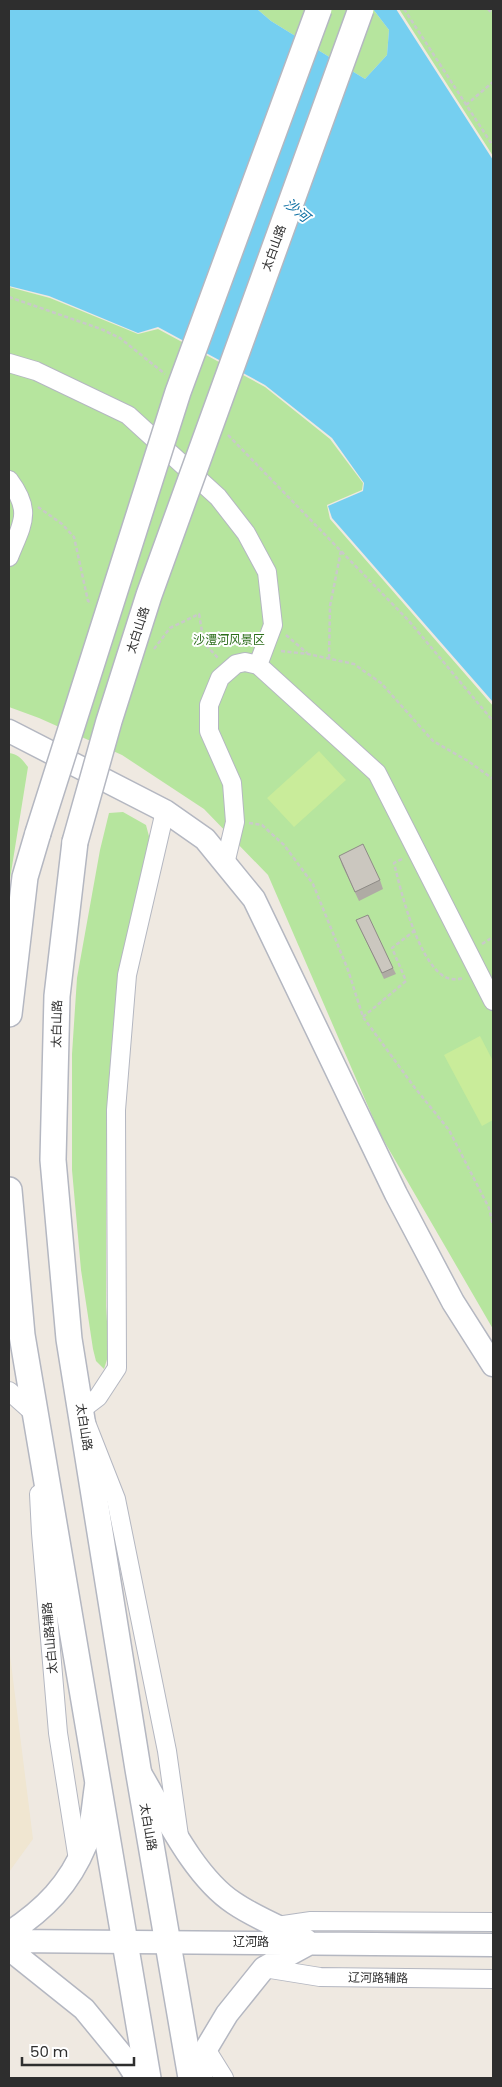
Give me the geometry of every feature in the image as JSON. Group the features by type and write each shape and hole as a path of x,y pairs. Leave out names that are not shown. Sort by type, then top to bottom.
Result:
{"main road":[{"path":"9,1014 25,878 38,833 178,392 319,9"},
{"name":"太白山路","path":"191,2078 138,1769 69,1339 53,1160 57,996 75,842 109,721 149,595 360,9"},
{"path":"9,1190 22,1335 124,1941 140,2074"}],"street":[{"path":"9,363 36,371 128,415 218,497 246,533 267,572 273,625 261,657"},
{"path":"9,480 20,495 25,517 9,556"},
{"path":"225,864 235,822 232,783 209,731 209,706 220,678 236,664 261,657"},
{"path":"261,657 377,773 493,1000"},
{"path":"9,731 166,810 205,839 254,899 396,1194 453,1302 493,1365"},
{"path":"166,810 127,976 116,1110 117,1368 98,1397 81,1410 116,1499 167,1751 180,1839"},
{"path":"9,1391 36,1415"},
{"name":"太白山路辅路","path":"36,1415 41,1533 58,1733 78,1860"},
{"path":"138,1769 180,1839 208,1880 234,1903 312,1942"},
{"path":"9,1934 31,1918 65,1884 86,1842 97,1781"},
{"path":"277,1926 311,1921 493,1922"},
{"name":"辽河路","path":"9,1941 312,1942 493,1945"},
{"path":"202,2078 206,2049 227,2014 264,1968 312,1942"},
{"path":"9,1950 84,2009 140,2074"},
{"name":"辽河路辅路","path":"264,1968 320,1978 493,1979"},
{"path":"206,2049 224,2078"}],"path":[{"path":"404,9 493,146"},
{"path":"488,9 493,14"},
{"path":"466,105 493,82"},
{"path":"9,297 101,329 120,338 168,377"},
{"path":"224,432 409,621 493,721"},
{"path":"20,495 62,524 74,537 83,576"},
{"path":"329,658 330,606 341,551"},
{"path":"170,628 199,614 204,643 229,670"},
{"path":"273,625 308,654"},
{"path":"261,657 308,654 354,664 381,683 433,741 468,761 493,780"},
{"path":"235,822 262,824 284,845 313,884 348,970 363,1017 448,1130 489,1208 493,1225"},
{"path":"418,852 394,863 402,898 414,931 432,965 442,976 454,980 480,975"},
{"path":"363,1017 406,981 392,948 414,931"}],"shaded area":[{"path":"9,1647 33,1839 9,1872"}],"green space":[{"path":"257,9 373,9 389,30 387,55 365,79 271,21"},
{"path":"399,9 493,9 493,156"},
{"name":"沙澧河风景区","path":"9,287 50,298 138,334 158,329 265,387 330,439 363,483 362,490 327,505 330,519 493,706 493,1329 380,1134 268,875 204,809 122,755 39,718 9,707"},
{"path":"319,751 346,780 294,827 267,798"},
{"path":"9,753 20,757 28,767 9,885"},
{"path":"123,812 146,825 150,840 117,983 109,1078 106,1167 106,1306 109,1353 104,1369 96,1361 93,1349 81,1270 72,1170 72,1054 77,978 100,850 109,813"},
{"path":"480,1036 493,1061 493,1120 482,1126 444,1055"}],"water":[{"name":"沙河","path":"9,9 257,9 271,21 365,79 387,55 389,30 373,9 396,9 493,160 493,702 332,518 328,506 363,491 364,483 332,438 265,385 158,327 138,333 49,296 9,286"}],"building":[{"path":"363,844 380,880 355,892 339,856"},
{"path":"368,915 393,968 382,973 356,920"}]}
